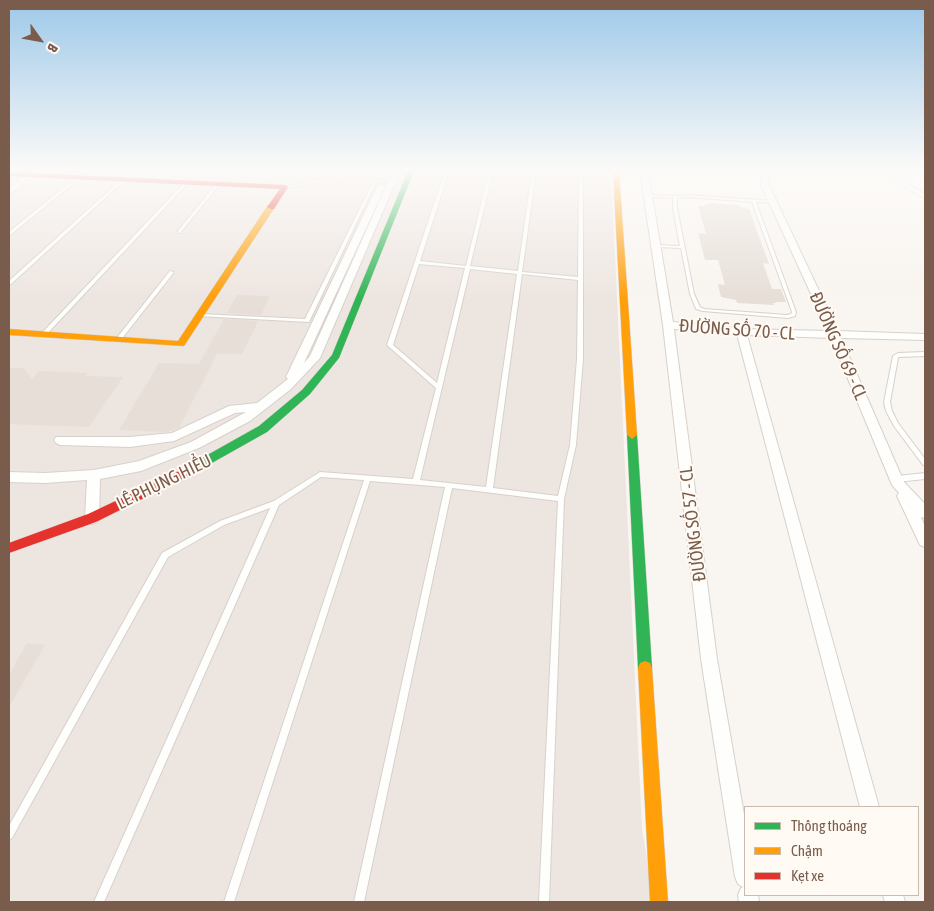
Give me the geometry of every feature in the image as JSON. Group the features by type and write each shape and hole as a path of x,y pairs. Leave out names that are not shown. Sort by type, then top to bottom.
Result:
{"street":[{"path":"9,332 181,344 267,214"},
{"name":"LÊ PHỤNG HIỂU","path":"9,477 45,478 94,475 141,466 195,446 246,418 287,386 316,358 382,214"},
{"name":"LÊ PHỤNG HIỂU","path":"9,548 18,547 92,518 212,459 262,429 306,392 336,356 385,214"},
{"path":"619,214 659,902"},
{"name":"ĐƯỜNG SỐ 57 - CL","path":"651,214 668,325 709,659 744,871"},
{"name":"ĐƯỜNG SỐ 69 - CL","path":"779,214 835,335 898,482 925,513"},
{"name":"ĐƯỜNG SỐ 70 - CL","path":"668,325 741,332 925,337"},
{"path":"741,332 869,806"},
{"path":"60,440 130,442 174,436 233,409 260,407"},
{"path":"92,518 94,475"},
{"path":"898,482 925,541"}],"lane":[{"path":"9,234 34,214"},
{"path":"9,283 86,214"},
{"path":"43,335 157,214"},
{"path":"178,232 193,214"},
{"path":"200,315 307,321 359,214"},
{"path":"433,214 390,345 438,387"},
{"path":"416,482 480,214"},
{"path":"489,490 528,214"},
{"path":"544,902 561,499 574,435 580,359 582,214"},
{"path":"677,214 692,294 698,308 788,317 793,315 794,312 759,214"},
{"path":"656,246 683,247"},
{"path":"417,262 581,279"},
{"path":"118,340 172,272"},
{"path":"925,354 898,355 896,357 887,402 888,411 896,424 925,463"},
{"path":"9,835 165,555 222,523 276,502 320,474 449,485 561,499"},
{"path":"898,482 925,476"},
{"path":"229,902 368,478"},
{"path":"359,902 449,485"},
{"path":"99,902 276,502"}],"shaded area":[{"path":"9,214 613,214 642,829 654,902 9,902"}],"building":[{"path":"700,214 751,214 769,264 763,263 772,289 781,289 786,302 776,302 773,303 774,305 737,303 736,300 721,297 718,284 725,285 718,260 705,260 698,233 706,234"},
{"path":"237,295 270,296 261,315 227,313"},
{"path":"224,319 258,321 242,354 217,354 179,428 166,432 119,430 159,363 199,364"},
{"path":"9,368 23,368 32,379 39,371 87,373 85,376 123,377 89,427 9,424"},
{"path":"27,643 45,645 9,707 9,675"}],"traffic: fast":[{"path":"190,470 263,429 306,392 336,356 394,214"},
{"path":"632,435 645,668"}],"traffic: slow":[{"path":"9,332 181,344 267,214"},
{"path":"619,214 632,435"},
{"path":"645,668 659,902"}],"traffic: jam":[{"path":"9,548 92,518 190,470"}]}
